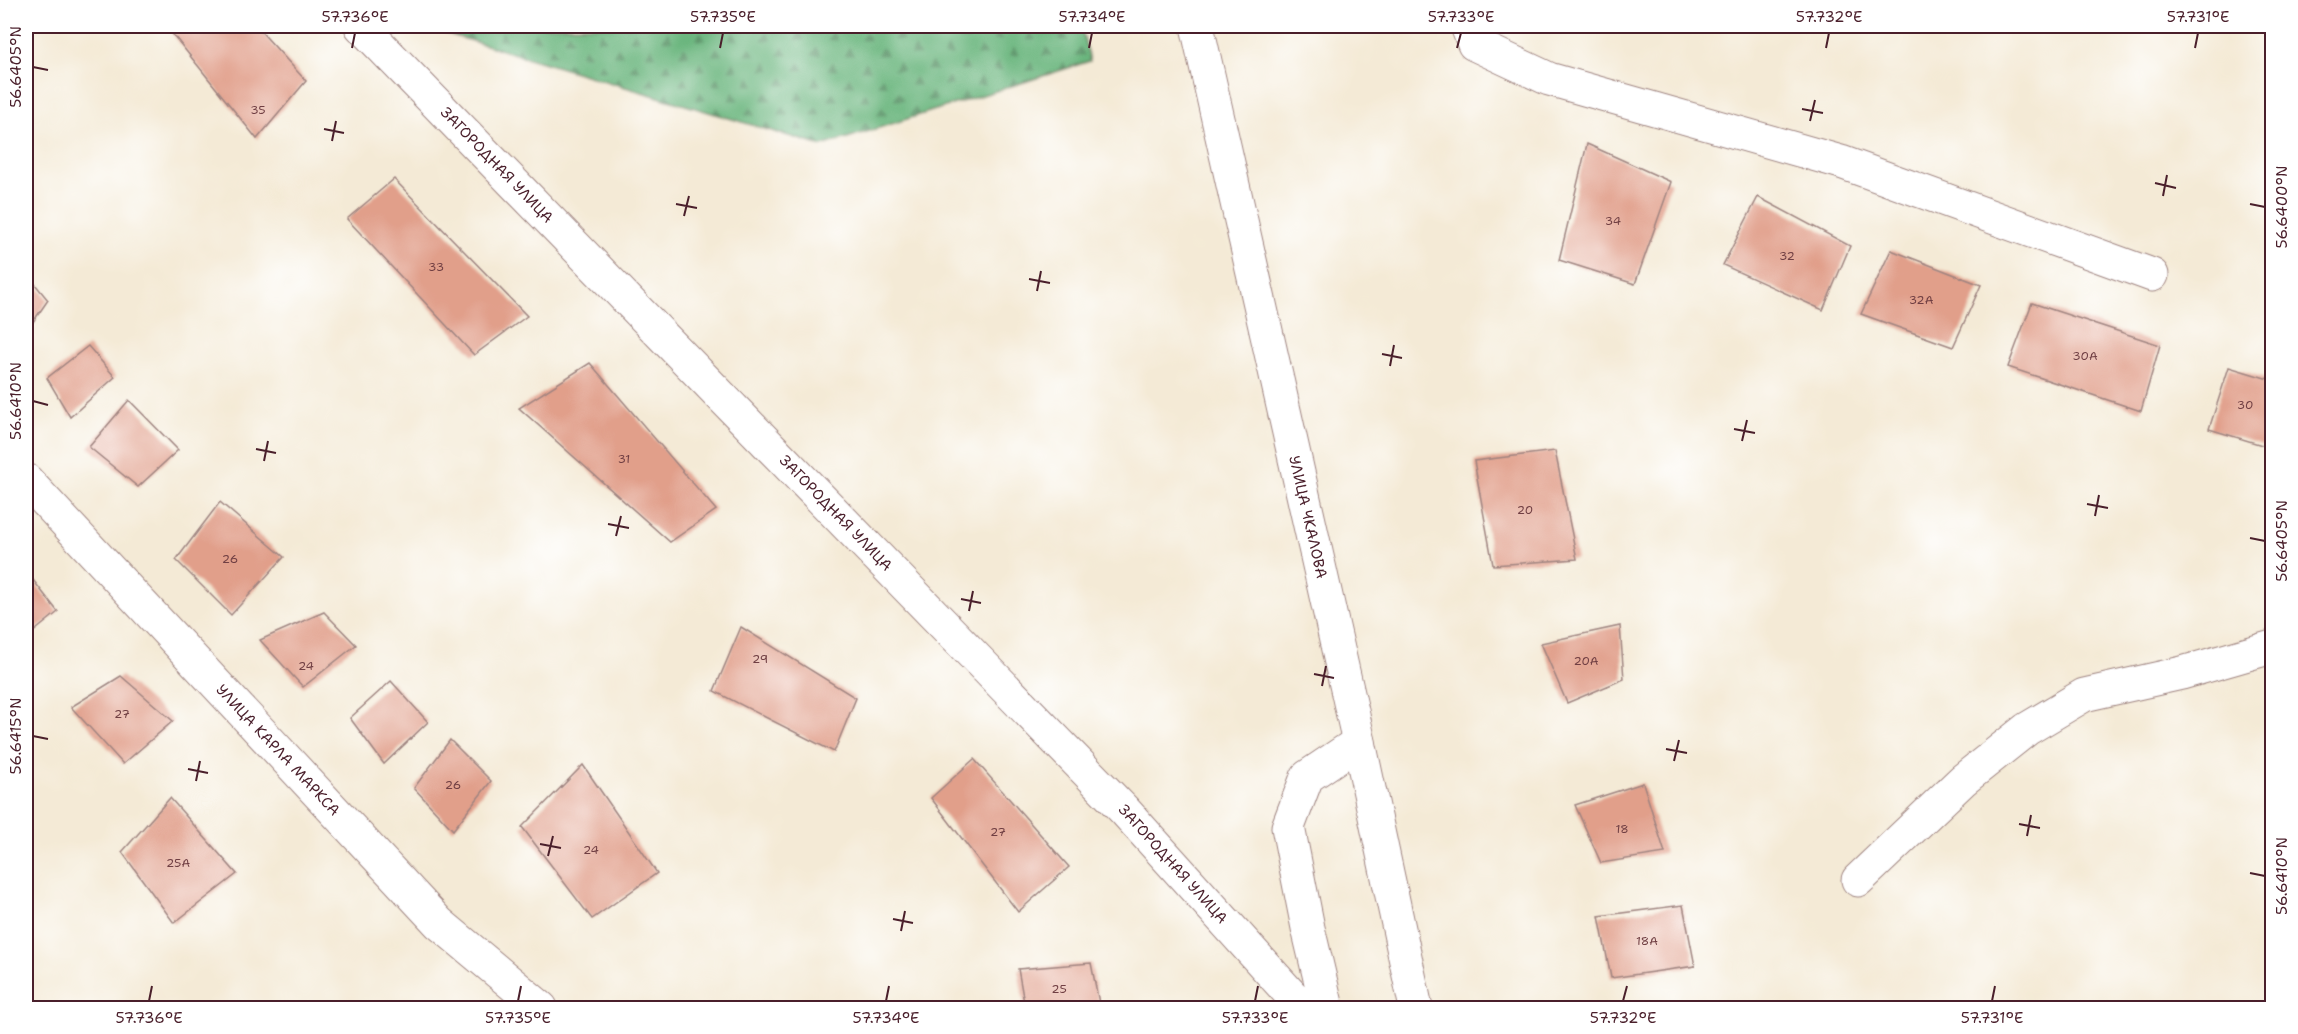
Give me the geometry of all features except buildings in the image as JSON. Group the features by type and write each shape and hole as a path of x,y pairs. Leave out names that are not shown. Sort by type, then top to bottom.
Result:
{"street":[{"name":"ЗАГОРОДНАЯ УЛИЦА","path":"361,26 1124,810 1303,1008"},
{"name":"УЛИЦА ЧКАЛОВА","path":"1197,26 1359,742 1416,1008"},
{"path":"1467,26 1474,44 1549,80 1841,162 2152,275"},
{"name":"УЛИЦА КАРЛА МАРКСА","path":"26,480 439,923 541,1008"},
{"path":"1858,880 1963,780 2027,729 2084,696 2182,673 2272,647"},
{"path":"1327,1008 1288,827 1307,777 1359,742"}],"green space":[{"path":"422,26 1081,26 1090,61 822,146"}]}
